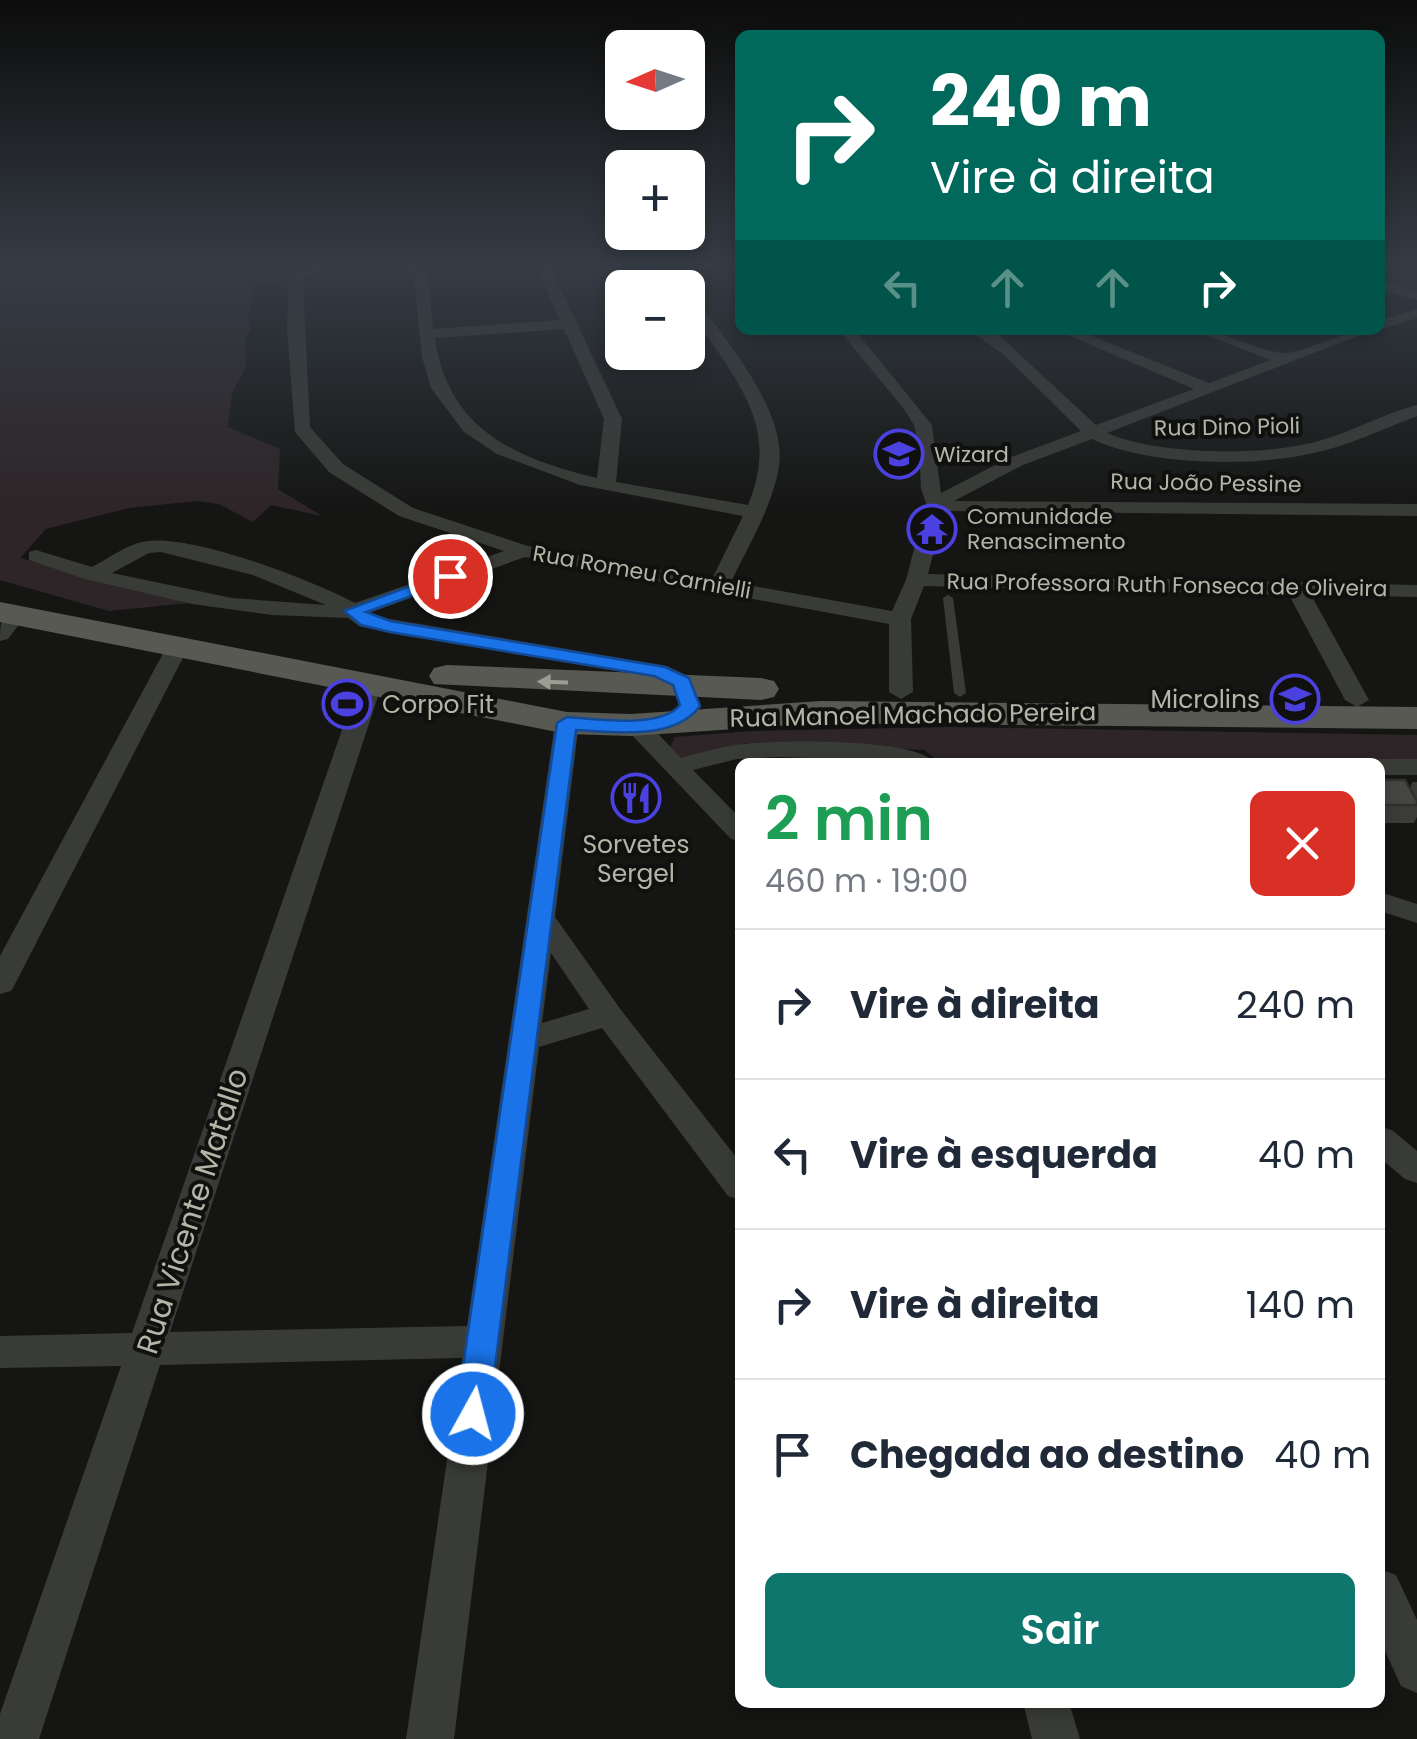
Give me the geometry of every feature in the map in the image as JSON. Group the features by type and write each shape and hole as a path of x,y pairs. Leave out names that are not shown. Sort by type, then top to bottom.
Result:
{"main road":[{"name":"Rua Manoel Machado Pereira","path":"4,613 567,723 664,706"},
{"name":"Rua Manoel Machado Pereira","path":"4,613 168,630 406,671 664,706 753,713 1417,718"},
{"path":"567,723 577,710 590,704 664,706 901,692 1417,702"},
{"path":"868,714 890,708 901,692"}],"street":[{"name":"Rua Romeu Carnielli","path":"296,347 301,428 336,468 406,512 524,551 900,619"},
{"path":"430,347 444,400 466,430 530,462 606,485 754,512"},
{"path":"581,347 613,419 606,485"},
{"path":"719,586 754,512 770,464 770,436 762,412 720,347"},
{"path":"860,347 922,425 928,444 931,498 936,503 916,580 900,619 901,692"},
{"path":"1003,347 1094,433"},
{"path":"1106,347 1210,389"},
{"path":"1250,347 1286,360"},
{"name":"Rua Dino Pioli","path":"936,503 1017,461 1320,347"},
{"name":"Rua Dino Pioli","path":"1094,433 1113,445 1140,451 1287,452 1330,444 1417,410"},
{"name":"Rua João Pessine","path":"929,476 963,488 995,506"},
{"name":"Rua João Pessine","path":"936,503 1417,510"},
{"path":"92,575 153,545 262,568 302,582 367,621 659,671 677,766 735,827"},
{"path":"36,556 92,575 202,601 299,612 353,611 524,551"},
{"path":"202,601 262,568"},
{"name":"Rua Professora Ruth Fonseca de Oliveira","path":"916,580 1417,591"},
{"path":"1297,588 1357,700"},
{"path":"0,984 177,648"},
{"name":"Rua Vicente Matallo","path":"15,1739 148,1351 275,952 370,684"},
{"path":"430,1739 567,723"},
{"path":"677,766 738,752 891,754 914,758"},
{"path":"1385,767 1417,768"},
{"path":"1385,903 1417,914"},
{"path":"539,915 610,1018 735,1180"},
{"path":"526,1040 579,1021 610,1018"},
{"path":"1385,1143 1417,1170"},
{"path":"0,1352 482,1342"},
{"path":"1385,1601 1417,1670"},
{"path":"1048,1708 1056,1739"}],"lane":[{"path":"948,598 960,693"}],"shaded area":[{"path":"0,347 245,347 246,367 232,393 228,427 280,449 278,489 322,516 271,505 253,522 219,504 197,501 129,508 46,529 20,558 190,603 109,611 0,580"},
{"path":"951,727 1417,735 1417,761 935,758 924,750 746,743 680,759 670,747 675,737 753,731"}],"building":[{"path":"1385,780 1405,780 1417,805 1385,805"}],"place":[{"name":"Wizard","path":"899,454"},
{"name":"Comunidade Renascimento","path":"932,529"},
{"name":"Microlins","path":"1295,699"},
{"name":"Corpo Fit","path":"347,704"},
{"name":"Sorvetes Sergel","path":"636,798"}],"route":[{"path":"450,576 353,611 367,621 390,626 659,671 682,682 690,706 682,716 638,727 567,723 473,1414"}]}
